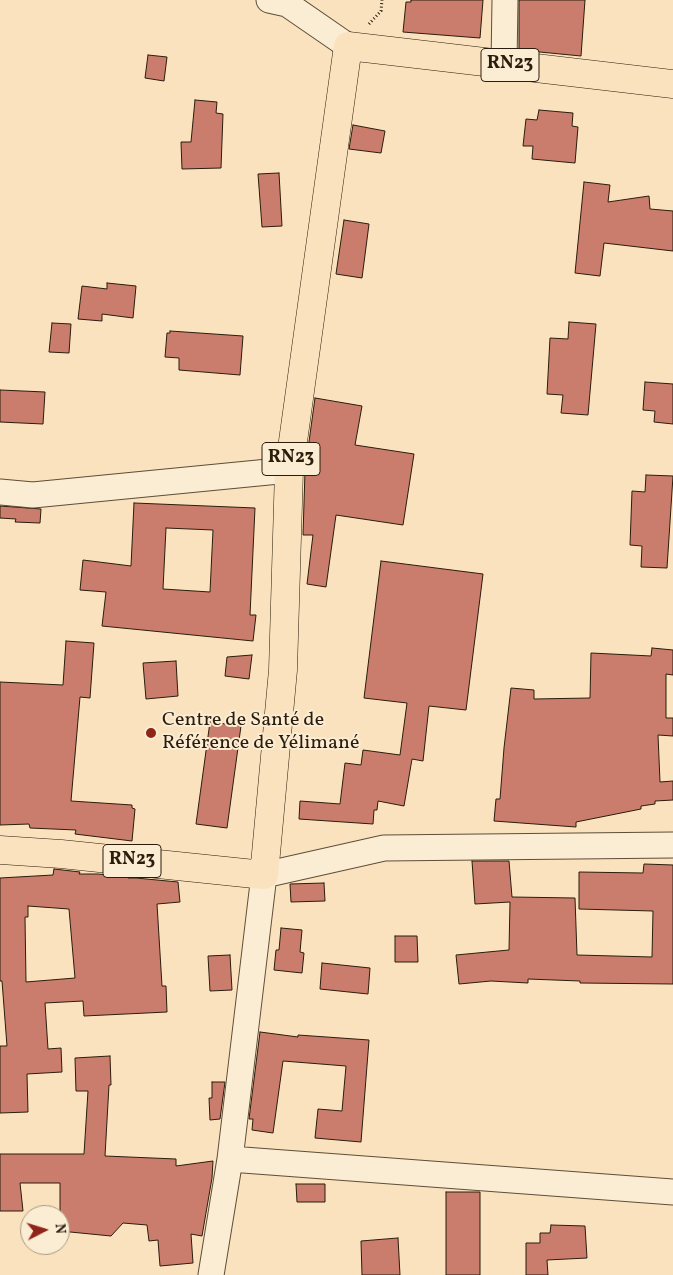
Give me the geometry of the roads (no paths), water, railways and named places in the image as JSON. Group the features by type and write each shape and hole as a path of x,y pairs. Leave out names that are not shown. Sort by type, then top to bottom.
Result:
{"main road":[{"name":"RN23","path":"0,850 61,854 264,874 283,670 289,470 348,46 673,84"}],"street":[{"path":"269,0 286,4 348,46"},
{"path":"504,64 505,0"},
{"path":"0,492 33,495 289,470"},
{"path":"211,1275 230,1159 264,874 384,848 673,845"},
{"path":"230,1159 673,1192"}],"place":[{"name":"Centre de Santé de Référence de Yélimané","path":"151,733"}]}
